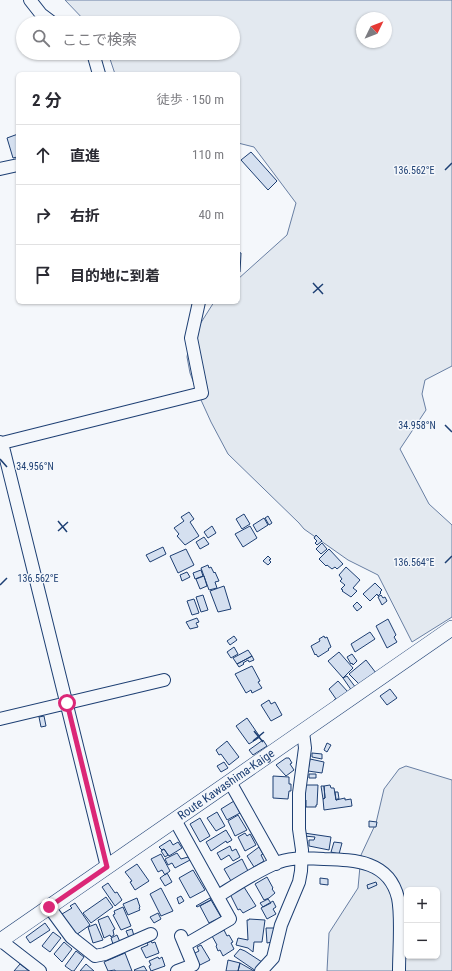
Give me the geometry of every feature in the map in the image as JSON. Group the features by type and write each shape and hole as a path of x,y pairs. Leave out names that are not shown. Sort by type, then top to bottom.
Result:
{"main road":[{"name":"Route Kawashima-Kaige","path":"0,941 452,628"}],"street":[{"path":"30,0 44,16"},
{"path":"95,60 98,72"},
{"path":"0,169 16,165"},
{"path":"107,867 1,442 202,393 191,338 199,304"},
{"path":"0,719 164,680"},
{"path":"261,971 273,958 281,925 299,882 301,871 302,858 299,829 299,793 304,748 303,732"},
{"path":"230,782 276,864"},
{"path":"175,820 230,919 183,941 193,965 177,971"},
{"path":"218,896 280,862 302,858 354,860 370,864 382,872 391,882 398,898 399,971"},
{"path":"49,907 71,937 95,956 105,954 151,934"},
{"path":"0,941 40,971"}],"shaded area":[{"path":"65,0 452,0 452,366 425,380 422,394 426,410 400,449 429,504 452,525 452,617 412,642 378,575 348,560 304,529 228,454 211,422 190,373 187,357 190,340 213,304 240,304 240,277 287,235 296,203 254,147 240,144 240,72 114,72 110,60 240,60 240,16 80,16"},
{"path":"406,766 452,780 452,971 327,971 329,933 358,888 361,855 376,823 384,789 399,769"}],"building":[{"path":"16,135 16,157 13,158 7,138"},
{"path":"251,152 277,181 268,190 241,160"},
{"path":"189,512 194,519 190,522 199,536 185,545 177,536 179,534 174,528 184,521 181,517"},
{"path":"244,514 250,524 242,529 236,519"},
{"path":"268,516 272,523 269,525 265,518"},
{"path":"264,518 268,525 257,532 253,525"},
{"path":"212,526 216,533 208,538 204,532"},
{"path":"250,526 257,538 243,547 235,534"},
{"path":"316,535 322,541 317,545 315,543 317,541 314,538"},
{"path":"204,537 209,544 200,549 196,542"},
{"path":"322,543 327,549 321,554 316,549"},
{"path":"163,547 166,554 150,562 146,555"},
{"path":"186,549 194,565 178,573 170,556"},
{"path":"329,549 343,564 337,569 335,567 332,569 327,565 326,566 319,559"},
{"path":"268,556 271,559 269,560 271,562 268,565 263,561"},
{"path":"208,565 214,573 215,572 219,581 215,582 217,588 209,590 201,568"},
{"path":"346,567 360,580 353,588 357,591 351,597 341,589 345,585 340,581 342,579 339,575"},
{"path":"201,570 203,576 195,579 193,573"},
{"path":"187,572 190,577 182,581 180,575"},
{"path":"204,576 207,586 200,589 196,579"},
{"path":"375,583 382,590 378,596 377,594 370,601 363,594"},
{"path":"224,586 231,609 218,612 210,591"},
{"path":"203,595 208,610 201,612 196,597"},
{"path":"381,595 383,598 385,597 387,601 382,605 378,597"},
{"path":"194,599 199,613 192,615 187,601"},
{"path":"357,602 362,607 357,611 353,606"},
{"path":"197,618 199,622 196,623 198,627 190,629 186,622"},
{"path":"388,619 396,635 394,637 397,642 387,648 376,626"},
{"path":"370,632 375,639 355,652 351,644"},
{"path":"234,636 237,640 230,645 227,641"},
{"path":"324,636 325,638 327,637 331,647 318,657 316,654 315,655 311,646 320,641 319,639"},
{"path":"234,647 238,654 231,658 227,652"},
{"path":"248,650 252,656 237,664 233,658"},
{"path":"339,652 353,668 343,678 328,661"},
{"path":"352,654 357,661 353,665 347,657"},
{"path":"252,656 254,660 249,662 248,660 239,667 237,664"},
{"path":"366,660 376,673 360,685 349,674"},
{"path":"252,666 262,688 252,693 251,690 246,693 235,674"},
{"path":"347,676 356,688 352,691 343,678"},
{"path":"338,681 348,692 335,702 334,700 336,699 329,689"},
{"path":"390,689 397,698 387,705 380,696"},
{"path":"269,700 271,704 275,702 282,715 271,721 261,705"},
{"path":"44,716 46,726 41,727 39,717"},
{"path":"247,718 260,737 249,744 236,726"},
{"path":"263,740 267,746 253,755 249,750"},
{"path":"227,741 239,757 229,765 216,750"},
{"path":"327,743 331,745 327,752 324,750"},
{"path":"312,753 322,754 322,759 312,757"},
{"path":"286,758 289,758 292,763 290,764 294,770 286,776 276,765"},
{"path":"310,759 324,762 322,773 308,771"},
{"path":"224,762 228,768 221,772 217,766"},
{"path":"309,774 316,774 316,778 309,778"},
{"path":"273,776 289,777 291,791 289,791 288,799 273,798"},
{"path":"305,785 318,785 316,807 306,807 306,800 304,799"},
{"path":"330,785 331,788 334,788 336,800 345,798 345,800 351,799 352,806 324,810 324,786"},
{"path":"321,786 324,786 325,798 323,799"},
{"path":"335,792 338,792 339,799 337,800 336,800"},
{"path":"234,801 240,813 227,820 221,809"},
{"path":"217,812 225,826 216,831 207,818"},
{"path":"238,815 247,830 235,836 228,821"},
{"path":"200,818 210,836 200,842 190,824"},
{"path":"369,821 377,822 376,827 369,827"},
{"path":"226,830 232,840 227,843 226,841 211,851 206,842"},
{"path":"245,833 247,836 250,834 256,845 245,851 238,837"},
{"path":"304,833 331,837 329,850 309,846 309,840 314,840 315,837 304,836"},
{"path":"170,840 173,845 178,842 182,848 169,856 164,849 162,850 159,847"},
{"path":"334,842 342,843 339,854 331,852"},
{"path":"230,846 232,851 236,849 240,857 233,861 229,855 221,860 217,853"},
{"path":"259,847 263,854 261,855 264,861 254,867 247,856"},
{"path":"164,849 168,855 165,857 161,851"},
{"path":"177,853 181,859 188,857 190,860 175,868 172,863 168,865 165,859"},
{"path":"161,854 170,871 165,875 162,870 158,872 151,859"},
{"path":"242,859 248,871 231,881 224,869"},
{"path":"137,864 149,881 135,890 130,882 132,881 125,872"},
{"path":"193,870 205,890 190,898 179,878"},
{"path":"167,873 172,882 165,886 160,878"},
{"path":"267,877 275,893 264,900 255,884"},
{"path":"320,878 328,879 328,885 320,884"},
{"path":"376,882 377,885 368,889 367,885"},
{"path":"108,883 115,893 117,892 122,900 115,906 102,887"},
{"path":"244,887 256,906 243,913 240,909 238,910 230,894"},
{"path":"161,888 173,911 161,916 150,894"},
{"path":"181,896 184,901 179,904 177,898"},
{"path":"106,897 113,907 91,923 83,913"},
{"path":"137,898 140,910 128,915 123,904"},
{"path":"210,898 211,900 197,907 196,906"},
{"path":"268,899 271,903 263,907 260,903"},
{"path":"211,900 221,917 209,923 200,906"},
{"path":"273,901 276,907 273,909 276,914 267,919 261,908"},
{"path":"75,903 90,925 76,935 62,914 72,908 70,906"},
{"path":"123,907 131,926 121,930 113,915 115,914 114,911"},
{"path":"158,913 161,919 154,923 150,917"},
{"path":"108,916 115,929 113,930 114,935 104,938 98,920"},
{"path":"247,920 265,920 262,942 254,942 253,952 248,948 236,945 238,938 248,940"},
{"path":"45,923 50,930 30,943 26,937"},
{"path":"96,924 103,940 93,943 88,927"},
{"path":"266,928 274,928 274,938 272,942 267,943"},
{"path":"132,929 134,936 129,938 126,931"},
{"path":"224,930 233,942 231,943 234,949 223,956 220,950 218,951 217,945 212,936"},
{"path":"53,932 61,938 50,952 42,946"},
{"path":"117,935 120,942 113,944 111,938"},
{"path":"151,941 152,943 155,942 159,953 146,958 141,948 148,945 147,943"},
{"path":"64,942 72,949 62,962 54,954"},
{"path":"201,945 210,960 200,965 193,954 199,951 197,947"},
{"path":"240,949 262,962 256,971 234,956"},
{"path":"76,951 84,957 74,971 72,971 65,966"},
{"path":"125,953 132,971 108,971 104,962"},
{"path":"158,957 159,959 162,957 165,966 151,971 149,961"},
{"path":"228,960 240,963 238,971 226,971"},
{"path":"240,963 254,971 238,971"},
{"path":"20,964 29,971 14,971"},
{"path":"86,964 94,971 80,971"},
{"path":"144,966 147,971 134,970"}],"route":[{"path":"49,907 107,867 67,703"}]}
